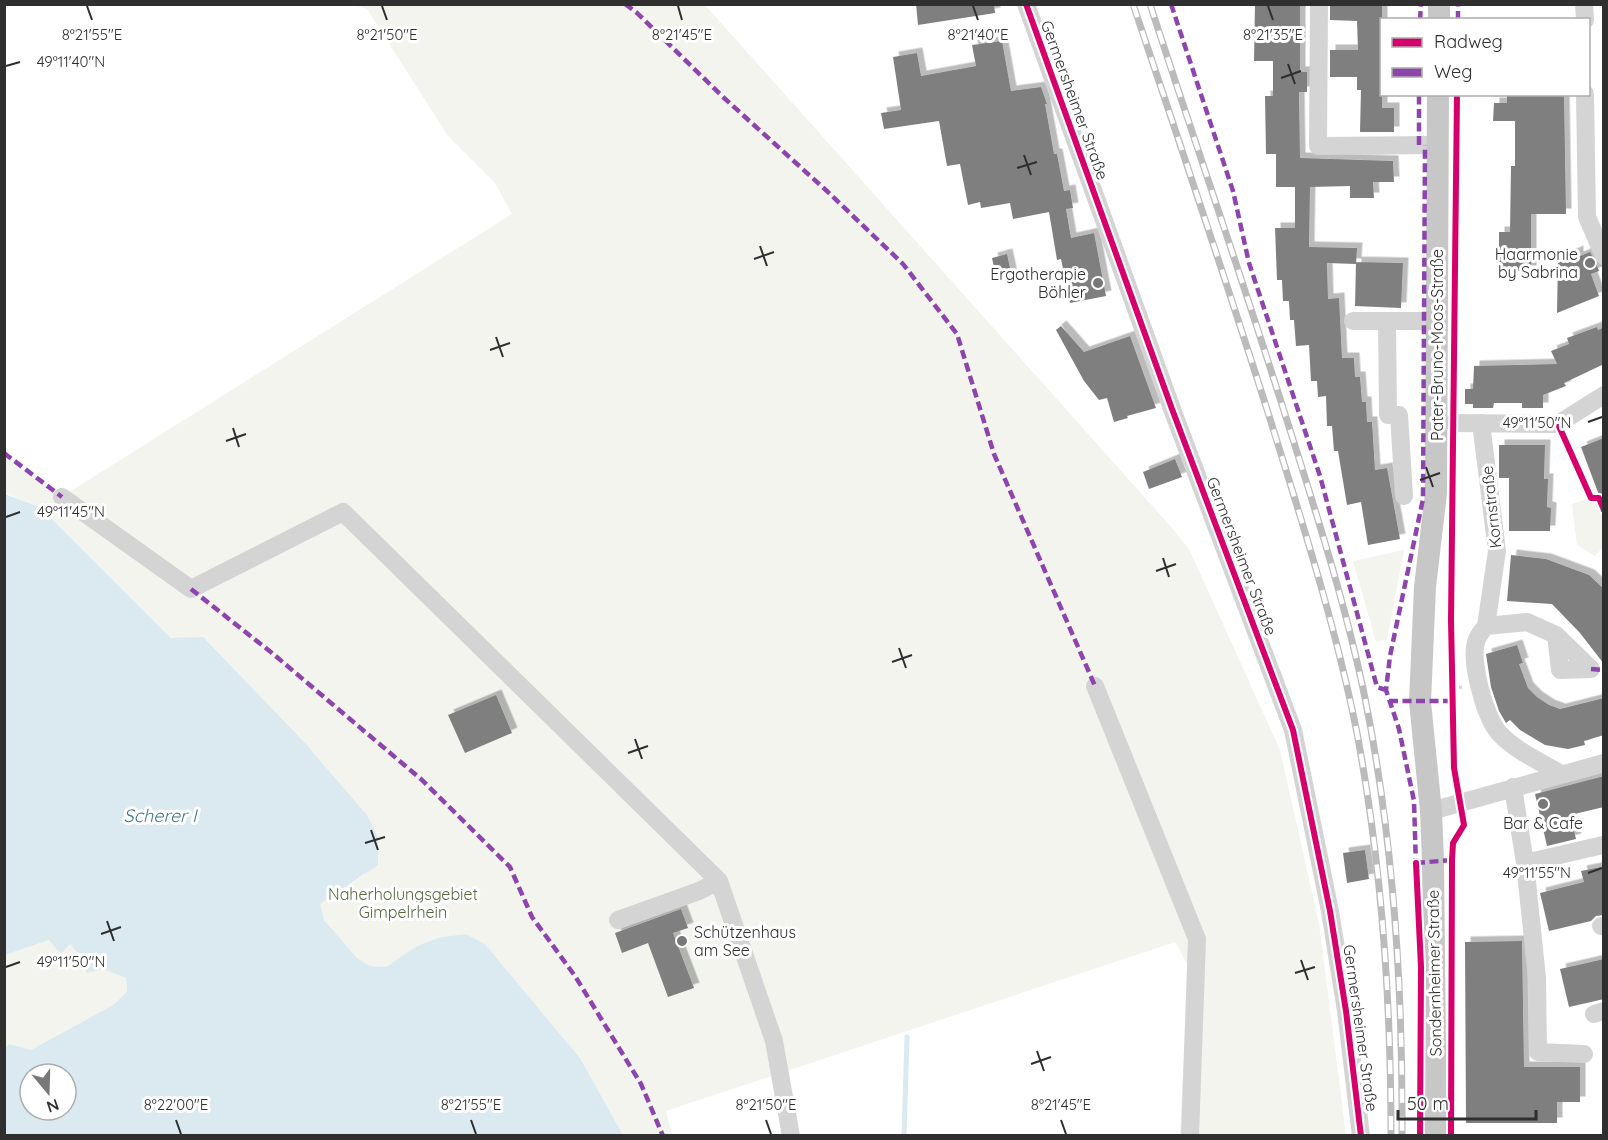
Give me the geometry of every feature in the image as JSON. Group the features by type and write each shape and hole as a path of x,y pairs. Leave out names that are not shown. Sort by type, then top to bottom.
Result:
{"main road":[{"name":"Pater-Bruno-Moos-Straße","path":"1431,811 1420,702 1425,587 1436,493 1438,96"},
{"name":"Sondernheimer Straße","path":"1431,811 1436,1136"}],"street":[{"name":"Germersheimer Straße","path":"1026,4 1172,410 1293,730 1330,911 1346,1011 1361,1136"},
{"path":"1319,4 1318,146 1437,145"},
{"path":"1586,96 1595,214 1604,256"},
{"path":"1353,321 1437,321"},
{"path":"1387,321 1388,416 1399,415 1404,496"},
{"path":"1454,423 1558,424 1604,395"},
{"name":"Kornstraße","path":"1481,423 1497,550 1486,627 1476,641 1475,658 1480,688 1492,723 1499,734 1561,774"},
{"path":"62,496 191,589 343,512 719,881 774,1041 791,1136"},
{"path":"1486,627 1527,622 1556,634"},
{"path":"1095,686 1197,939 1190,1136"},
{"path":"1431,811 1604,763"},
{"path":"1513,787 1525,863 1537,978 1538,1052 1584,1054"},
{"path":"1525,863 1603,845"},
{"path":"618,920 699,891 719,881"}],"green space":[{"name":"Naherholungsgebiet Gimpelrhein","path":"354,5 705,5 1172,528 1189,549 1280,750 1319,923 1346,1135 1180,1135 1188,966 1175,942 666,1111 672,1135 623,1135 580,1058 485,944 466,934 441,937 417,946 386,967 370,966 357,958 324,920 319,903 365,875 171,638 40,507 5,493 4,453 63,496 512,214 495,183 448,136 367,9"},
{"path":"1599,498 1603,510 1603,547 1595,556 1577,545 1572,504"},
{"path":"1404,550 1387,640 1376,642 1353,561"},
{"path":"49,940 70,943 85,961 126,978 127,992 113,1005 30,1051 10,1045 5,1049 5,955"}],"water":[{"name":"Scherer I","path":"5,494 40,507 171,638 203,637 303,741 367,815 378,838 378,865 320,904 324,920 357,958 370,966 386,967 417,946 441,937 466,934 485,944 580,1058 623,1135 5,1135 5,1049 9,1044 31,1050 113,1005 127,992 126,978 103,969 86,973 85,961 70,944 61,954 49,940 5,955"}],"building":[{"path":"916,4 994,4 995,13 918,25"},
{"path":"1255,4 1300,4 1300,72 1307,72 1307,92 1299,92 1300,158 1393,161 1394,182 1373,182 1374,198 1350,198 1350,186 1310,187 1309,247 1357,248 1356,264 1327,263 1328,299 1339,298 1342,358 1354,358 1355,377 1360,377 1362,402 1366,402 1367,422 1372,422 1375,470 1387,468 1400,539 1368,545 1361,502 1347,505 1338,451 1334,451 1332,426 1327,426 1326,396 1318,397 1317,381 1311,381 1309,345 1296,346 1294,320 1290,320 1289,301 1283,301 1282,280 1277,280 1275,228 1295,228 1295,187 1276,187 1276,154 1266,154 1265,96 1273,96 1273,61 1254,61"},
{"path":"1330,4 1382,4 1380,96 1382,96 1382,108 1394,108 1394,132 1360,132 1361,90 1357,90 1357,77 1330,77 1330,50 1358,50 1357,21 1330,20"},
{"path":"1002,41 1011,91 1041,87 1047,104 1045,104 1054,154 1057,154 1064,191 1070,190 1073,208 1066,209 1071,238 1094,233 1106,296 1070,303 1061,259 1057,260 1049,212 1013,219 1010,203 981,208 980,202 968,205 960,164 947,166 939,121 884,129 881,113 901,110 893,57 917,53 921,76 976,66 972,45"},
{"path":"1507,96 1564,96 1566,214 1531,214 1531,271 1499,271 1499,232 1510,232 1511,166 1515,166 1515,121 1493,121 1494,103 1507,103"},
{"path":"1578,251 1578,257 1590,252 1596,263 1599,271 1591,274 1599,296 1557,313 1558,260"},
{"path":"1007,254 1012,277 997,281 992,258"},
{"path":"1356,262 1403,263 1401,308 1355,306"},
{"path":"1061,326 1084,352 1130,336 1156,408 1114,422 1107,398 1099,400 1084,381 1056,330"},
{"path":"1597,327 1598,330 1604,327 1604,364 1564,383 1566,386 1543,395 1543,408 1522,408 1522,403 1494,403 1493,408 1473,408 1473,404 1465,404 1465,389 1473,389 1474,366 1557,364 1551,351 1569,344 1567,338"},
{"path":"1604,438 1604,503 1602,503 1581,447"},
{"path":"1499,445 1545,445 1544,479 1548,479 1547,507 1551,508 1550,531 1509,531 1509,478 1499,478"},
{"path":"1175,459 1182,477 1149,489 1143,472"},
{"path":"1511,555 1546,559 1589,575 1604,589 1604,664 1580,633 1552,604 1507,601"},
{"path":"1517,645 1523,663 1519,664 1528,688 1549,705 1560,709 1604,698 1604,735 1584,741 1585,745 1568,749 1545,745 1520,730 1510,720 1506,723 1499,711 1491,687 1486,654"},
{"path":"496,695 512,733 465,753 448,715"},
{"path":"1604,776 1604,807 1570,815 1576,839 1547,846 1535,794"},
{"path":"1365,850 1369,879 1347,883 1343,853"},
{"path":"1601,867 1604,876 1604,915 1596,916 1591,921 1549,931 1540,893 1584,882 1581,871"},
{"path":"681,909 688,928 673,933 694,988 668,997 648,943 622,953 615,933"},
{"path":"1522,941 1524,1067 1580,1067 1580,1102 1557,1102 1557,1123 1466,1123 1465,942"},
{"path":"1604,959 1604,999 1569,1007 1560,969"}],"waterway":[{"path":"904,1136 907,1037"}],"railway":[{"path":"1133,4 1271,422 1318,576 1349,693 1366,783 1379,883 1387,984 1391,1136"},
{"path":"1150,4 1306,482 1357,662 1375,752 1390,861 1401,1026 1402,1136"}],"marked path":[{"path":"625,4 903,264 957,334 994,454 1095,686"},
{"path":"1171,4 1233,191 1249,263 1320,476 1377,687 1386,690"},
{"path":"1420,18 1421,4"},
{"path":"1458,4 1458,18"},
{"path":"1419,96 1419,145"},
{"path":"1416,867 1414,801 1399,729 1386,690 1390,656 1423,499 1425,145"},
{"path":"4,453 62,497"},
{"path":"191,589 272,653 422,780 510,867 532,917 575,976 641,1084 663,1136"},
{"path":"1591,669 1604,670"},
{"path":"1389,701 1453,701"},
{"path":"1416,863 1452,860"}],"cycle path":[{"path":"1026,4 1172,409 1293,730 1330,911 1346,1011 1361,1136"},
{"path":"1451,1136 1452,860 1453,843 1464,825 1454,768 1451,620 1457,96"},
{"path":"1558,424 1591,498 1599,498 1604,510"},
{"path":"1416,863 1421,967 1420,1136"}],"place":[{"name":"Haarmonie by Sabrina","path":"1590,263"},
{"name":"Ergotherapie Böhler","path":"1098,283"},
{"name":"Bar & Cafe","path":"1543,804"},
{"name":"Schützenhaus am See","path":"682,941"}]}
